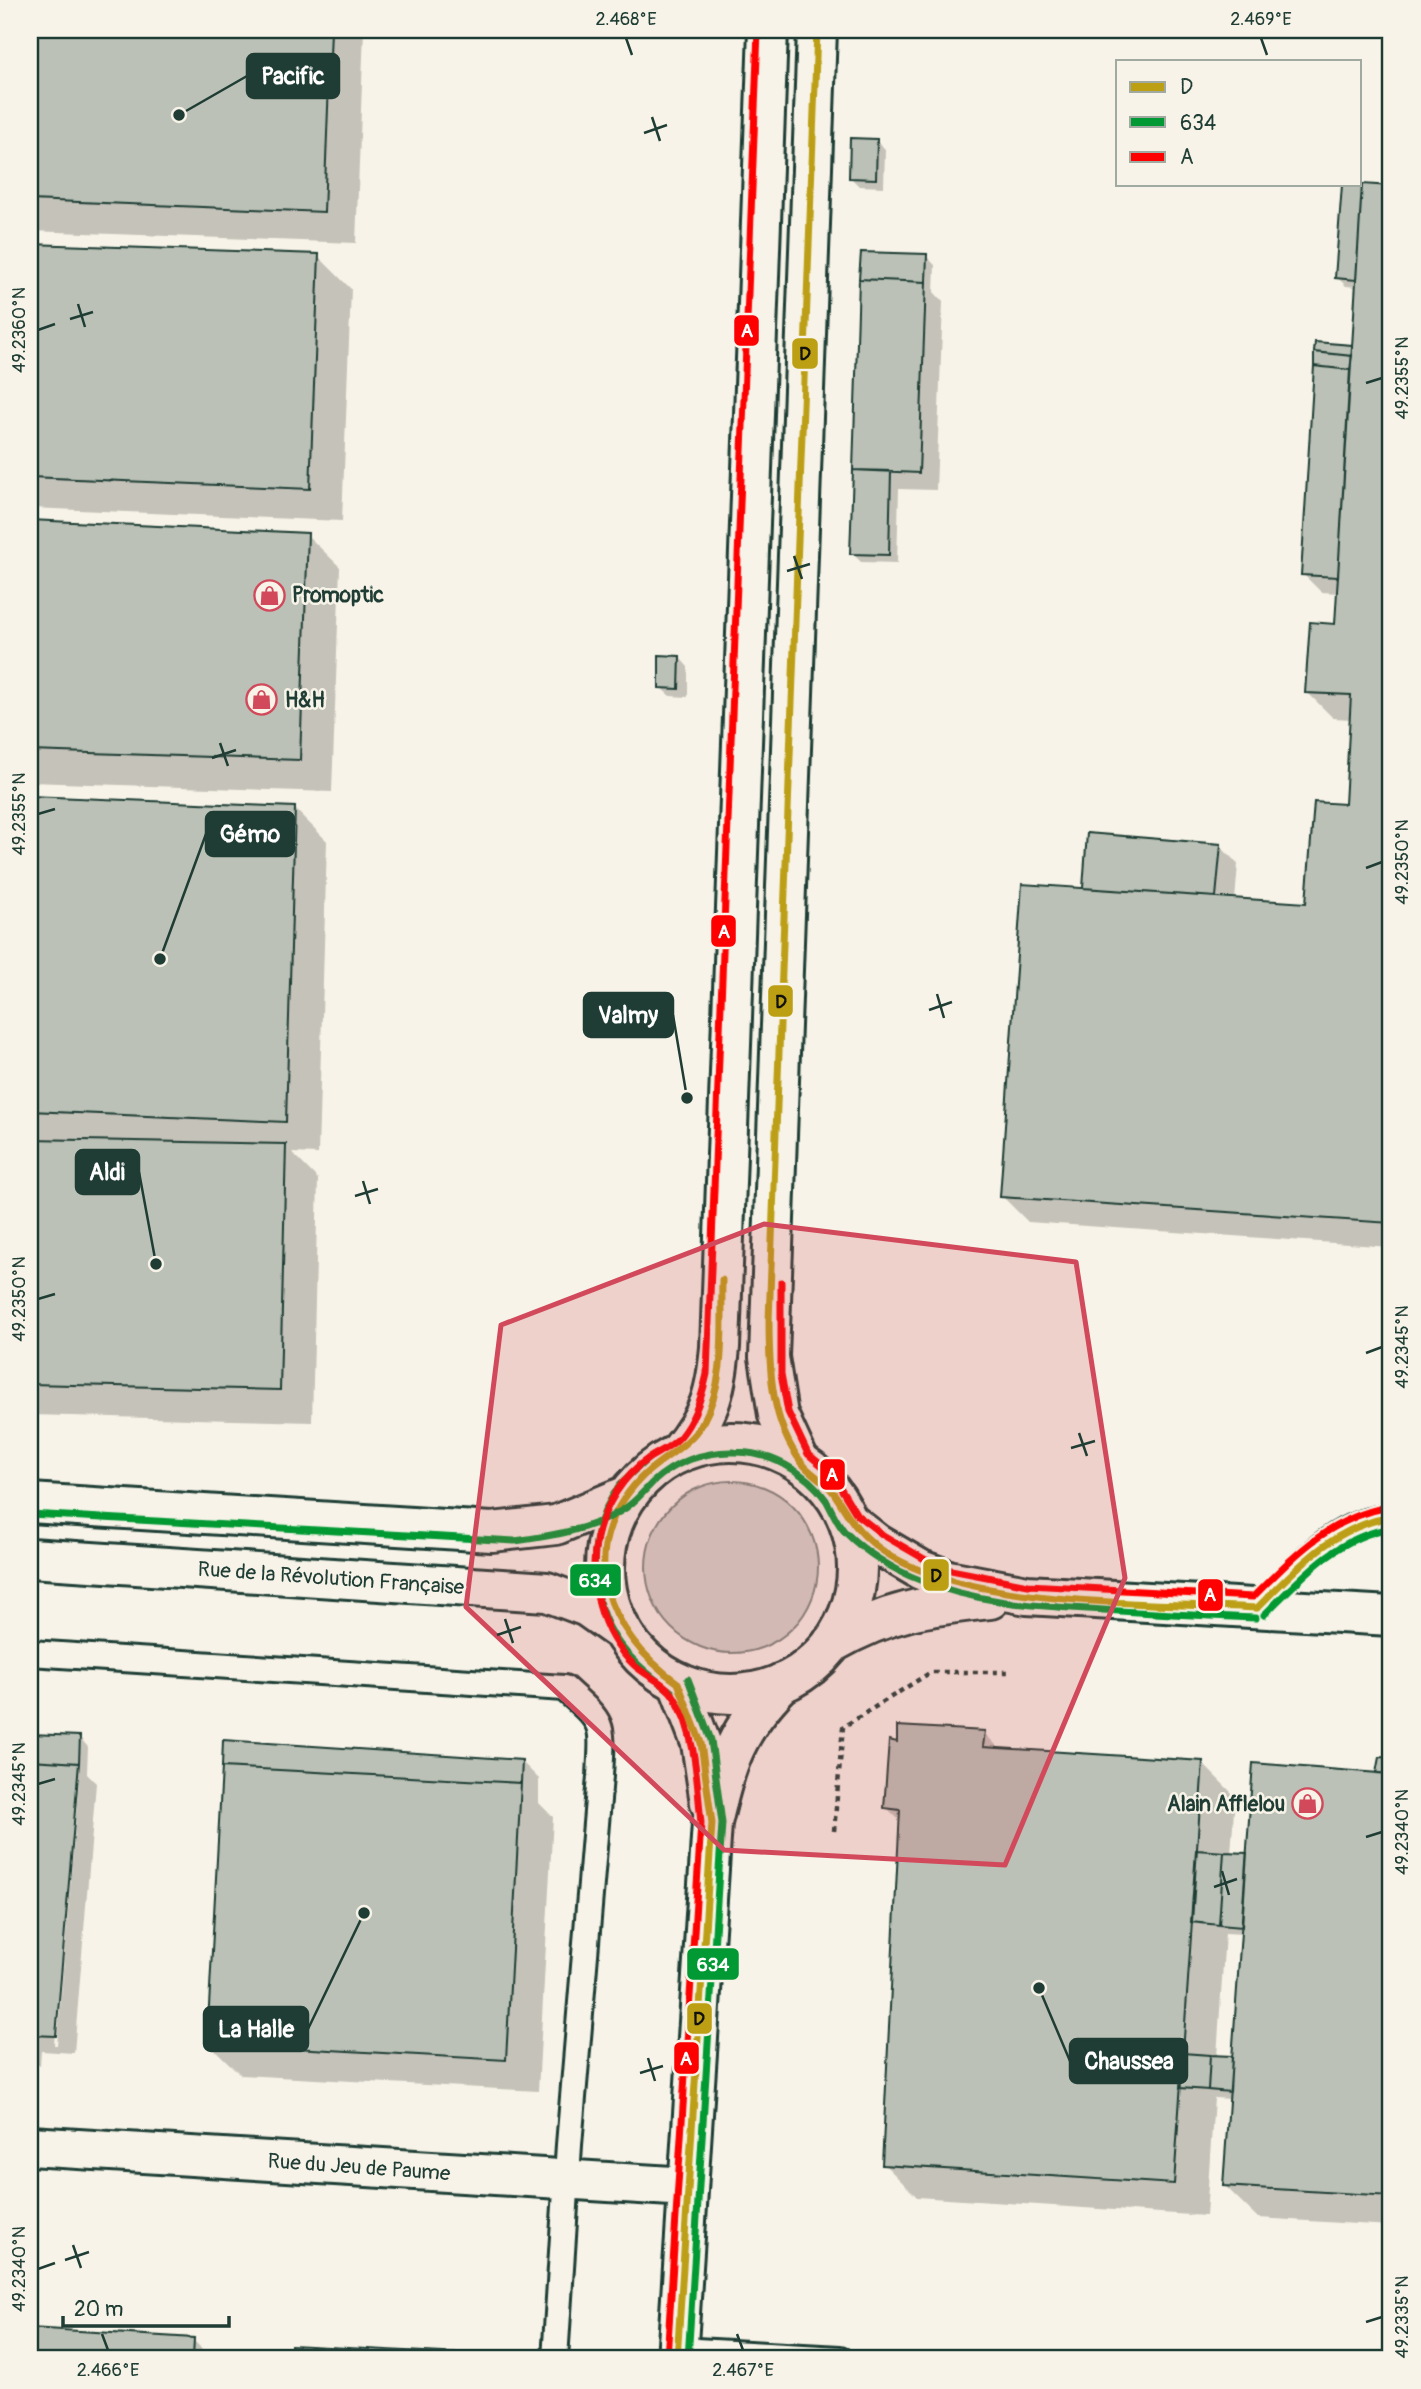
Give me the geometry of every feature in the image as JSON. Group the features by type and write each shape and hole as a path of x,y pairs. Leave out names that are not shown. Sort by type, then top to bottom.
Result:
{"street":[{"path":"679,1452 704,1420 712,1401 720,1348 768,30"},
{"path":"799,1461 778,1415 769,1357 817,30"},
{"path":"849,1521 857,1553 856,1585 848,1616 832,1643 810,1666 782,1683 753,1691 723,1693 678,1683 640,1656 621,1631 609,1601 605,1554 613,1523 628,1494 651,1470 679,1452 709,1443 741,1441 771,1448 799,1461 824,1481 849,1521 877,1545 921,1570 948,1580 1027,1595 1391,1616"},
{"path":"30,1503 492,1532 556,1525 628,1494"},
{"name":"Rue de la Révolution Française","path":"30,1558 547,1592 587,1607 621,1631"},
{"path":"832,1643 863,1626 901,1611 1027,1595"},
{"path":"677,2355 712,1823 701,1743 678,1683"},
{"path":"712,1823 734,1745 754,1714 782,1683"},
{"name":"Rue du Jeu de Paume","path":"30,2146 688,2187"}],"lane":[{"path":"1257,1608 1320,1547 1339,1533 1357,1523 1391,1517"},
{"path":"30,1653 564,1688 599,1720 603,1737 555,2359"},
{"path":"677,2355 840,2359"}],"path":[{"path":"834,1831 843,1727 930,1672 1011,1672"}],"highlighted area":[{"path":"764,1224 1076,1262 1125,1578 1005,1865 724,1850 466,1607 501,1325"}],"shaded area":[{"path":"732,1481 765,1488 793,1506 811,1534 818,1567 811,1600 793,1628 765,1646 732,1653 699,1646 671,1628 653,1600 646,1567 653,1534 671,1506 699,1488"}],"building":[{"path":"30,30 331,30 324,212 30,200"},
{"path":"850,138 877,139 876,179 849,178"},
{"path":"1362,184 1391,186 1391,1223 1000,1197 1022,884 1306,903 1314,802 1345,804 1351,695 1305,693 1310,622 1335,624"},
{"path":"1342,186 1362,186 1356,280 1335,278"},
{"path":"30,244 319,254 310,489 30,477"},
{"path":"861,252 927,254 926,282 859,279"},
{"path":"859,279 926,282 919,473 853,470"},
{"path":"1315,342 1352,345 1352,356 1314,352"},
{"path":"1314,352 1352,356 1350,370 1314,366"},
{"path":"1314,366 1350,370 1338,577 1301,575"},
{"path":"853,470 891,471 889,555 850,554"},
{"path":"30,520 308,533 300,760 30,751"},
{"path":"659,655 680,656 679,689 659,688"},
{"path":"30,796 295,807 286,1122 30,1111"},
{"path":"1087,833 1221,844 1216,897 1083,888"},
{"path":"30,1139 286,1144 280,1390 30,1384"},
{"path":"897,1726 985,1731 983,1747 1203,1761 1174,2184 882,2165 900,1810 884,1808 889,1740 897,1742"},
{"path":"30,1734 80,1736 79,1763 30,1760"},
{"path":"223,1740 522,1760 521,1783 222,1767"},
{"path":"1379,1757 1391,1758 1391,1774 1376,1773"},
{"path":"30,1760 79,1763 56,2036 30,2035"},
{"path":"1253,1763 1391,1774 1391,2196 1223,2186"},
{"path":"222,1767 521,1783 506,2060 207,2043"},
{"path":"1196,1850 1224,1852 1219,1925 1191,1922"},
{"path":"1224,1852 1247,1853 1242,1927 1219,1925"},
{"path":"1182,2053 1210,2055 1208,2090 1180,2088"},
{"path":"1210,2055 1232,2056 1230,2092 1208,2090"},
{"path":"30,2328 194,2338 193,2359 30,2359"},
{"path":"291,2345 462,2354 467,2359 290,2359"}],"transit line":[{"name":"A","path":"667,2358 701,1823 694,1759 682,1712 667,1688 634,1665 613,1638 599,1606 594,1571 597,1537 610,1503 631,1473 680,1437 697,1407 707,1374 758,30"},
{"name":"D","path":"817,30 769,1321 771,1376 778,1413 792,1448 802,1463 833,1492 861,1532 875,1545 910,1566 954,1581 1057,1598 1257,1608"},
{"name":"D","path":"678,1683 653,1663 633,1640 617,1615 607,1589 604,1562 608,1534 619,1506 640,1479 690,1439 711,1406 721,1353 722,1280"},
{"name":"A","path":"781,1282 781,1374 788,1412 808,1454 832,1474 857,1515 883,1535 926,1560 951,1570 1028,1585 1253,1597 1314,1540 1349,1520 1389,1507"},
{"name":"634","path":"30,1514 515,1541 569,1531 609,1518 630,1505 670,1469 690,1459 712,1453 748,1453 786,1465 808,1480 826,1500 845,1532 861,1547 900,1571 942,1588 987,1599 1033,1605 1256,1618"},
{"name":"634","path":"649,1458 631,1473 609,1502 596,1543 596,1586 609,1626 620,1645 644,1670 672,1692"},
{"name":"D","path":"1257,1608 1301,1564 1333,1540 1370,1522 1391,1517"},
{"name":"634","path":"1264,1615 1306,1573 1337,1549 1353,1540 1391,1528"},
{"name":"634","path":"688,1679 711,1740 722,1823 688,2359"},
{"name":"D","path":"677,2359 712,1823 701,1743 678,1683"}],"place":[{"name":"Pacific","path":"179,115"},
{"name":"Promoptic","path":"269,595"},
{"name":"H&H","path":"262,700"},
{"name":"Gémo","path":"160,959"},
{"name":"Valmy","path":"687,1098"},
{"name":"Aldi","path":"156,1264"},
{"name":"Alain Afflelou","path":"1308,1804"},
{"name":"La Halle","path":"364,1913"},
{"name":"Chaussea","path":"1039,1988"}]}
